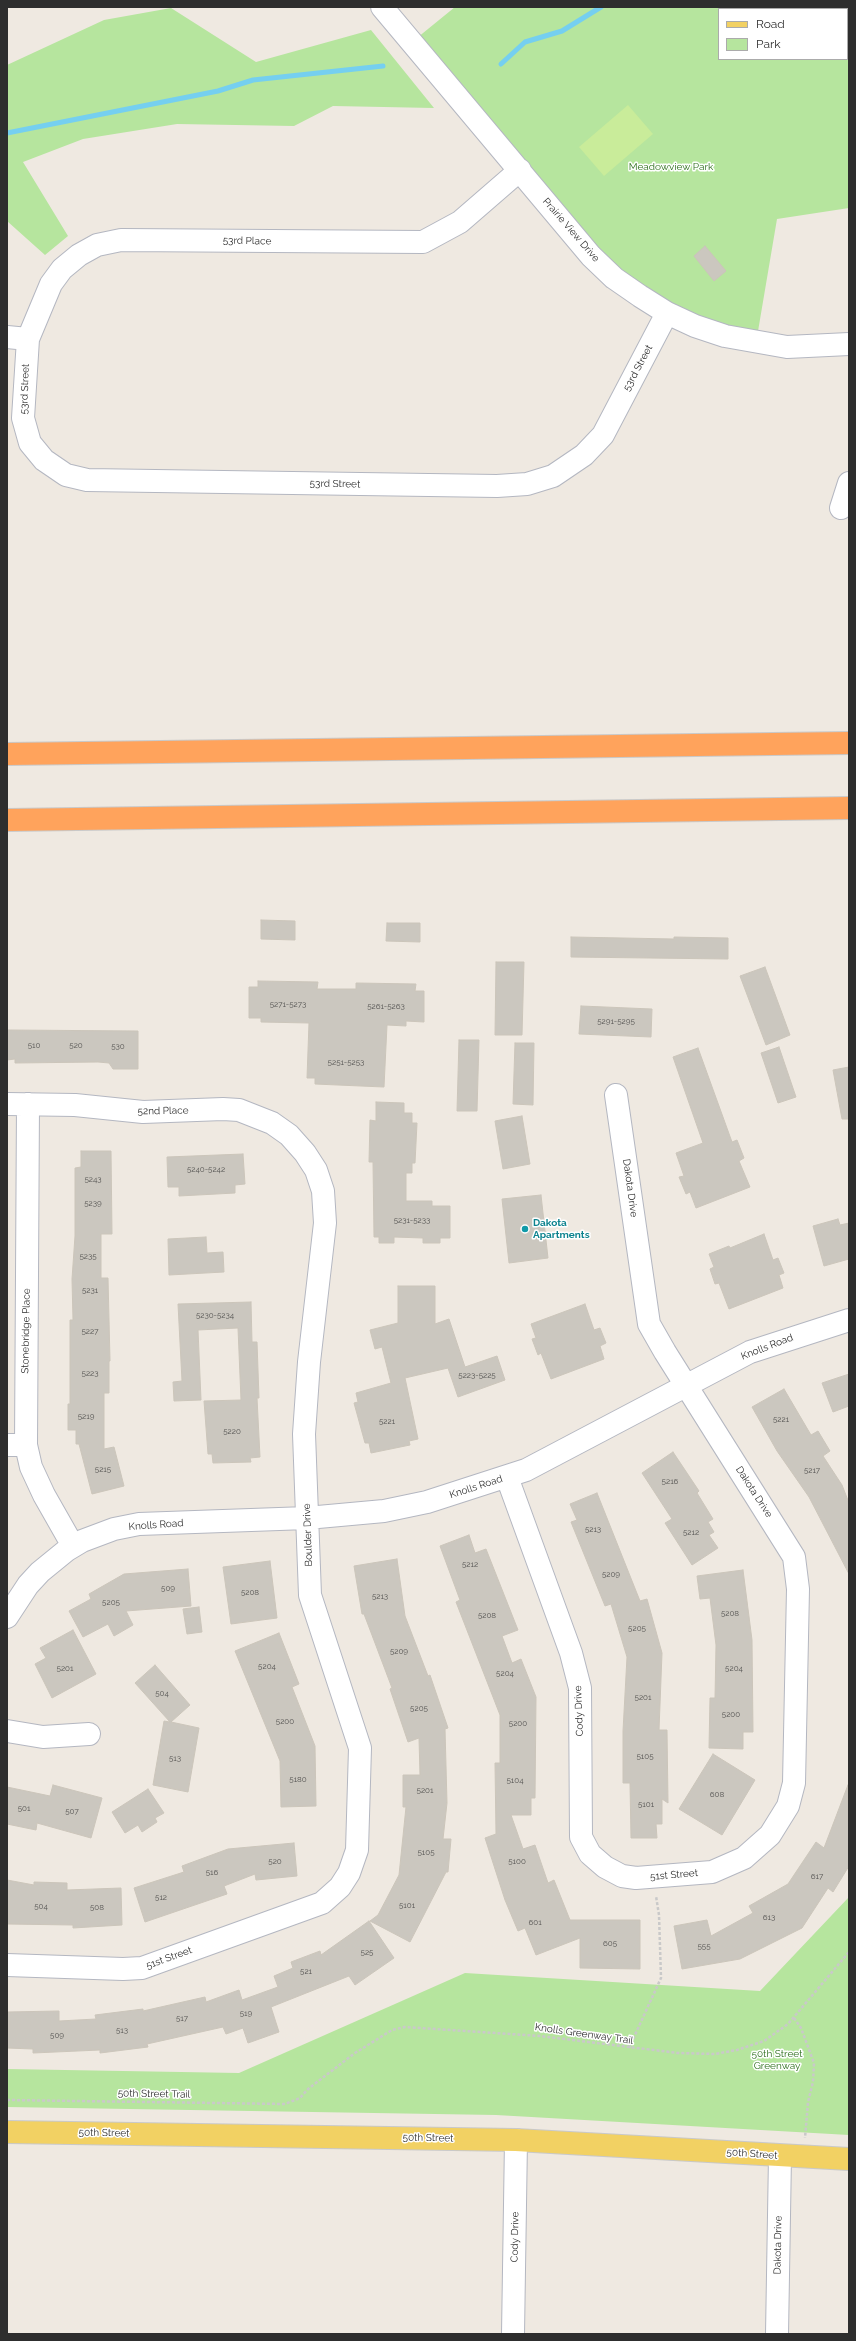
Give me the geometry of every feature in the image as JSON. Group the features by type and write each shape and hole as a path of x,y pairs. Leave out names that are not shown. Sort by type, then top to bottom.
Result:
{"highway":[{"path":"7,754 849,743"},
{"path":"7,820 849,808"}],"main road":[{"name":"50th Street","path":"7,2132 516,2140 849,2159"}],"street":[{"name":"Prairie View Drive","path":"382,7 518,172 591,256 614,278 667,313 710,331 756,343 787,346 849,344"},
{"name":"53rd Place","path":"17,338 62,269 79,255 97,245 121,240 422,242 460,222 518,172"},
{"name":"53rd Street","path":"17,338 23,418 30,443 44,460 66,475 87,480 497,486 526,484 553,476 584,455 602,435 667,313"},
{"path":"841,508 849,483"},
{"name":"Dakota Drive","path":"616,1095 649,1324 685,1385 794,1557 798,1590 794,1784 788,1806 770,1836 744,1858 712,1872"},
{"name":"52nd Place","path":"7,1104 75,1105 143,1112 223,1109 239,1110 272,1123 289,1135 305,1153"},
{"name":"Stonebridge Place","path":"28,1104 16,1445 31,1467 44,1496 73,1546"},
{"name":"Boulder Drive","path":"305,1153 316,1170 323,1191 325,1223 309,1362 304,1434 310,1595 360,1748 357,1850 349,1873 340,1886 322,1902"},
{"name":"Knolls Road","path":"7,1617 28,1585 40,1572 73,1546 114,1529 138,1524 307,1518 384,1510 427,1502 526,1470 750,1352 849,1320"},
{"name":"Cody Drive","path":"507,1477 571,1653 580,1688 581,1837 590,1854 605,1867 622,1876 644,1878"},
{"path":"7,1731 43,1737 89,1734"},
{"name":"51st Street","path":"644,1878 712,1872"},
{"name":"51st Street","path":"7,1965 123,1969 142,1968 322,1902"},
{"name":"Cody Drive","path":"514,2334 516,2140"},
{"name":"Dakota Drive","path":"777,2334 780,2156"}],"path":[{"path":"630,2048 661,1978 659,1915 644,1878"},
{"name":"Knolls Greenway Trail","path":"300,2098 308,2089 355,2053 392,2030 405,2027 540,2036 630,2048 695,2054 736,2050 764,2040 794,2018 849,1952"},
{"path":"794,2018 801,2028 814,2063 813,2082 807,2106 804,2157"},
{"name":"50th Street Trail","path":"7,2100 285,2104 300,2098"}],"green space":[{"name":"Meadowview Park","path":"455,7 849,7 849,208 777,219 756,343 640,296 412,42"},
{"path":"171,8 256,62 371,30 434,108 333,106 294,126 177,124 83,139 23,162 68,236 45,255 7,221 7,65 104,20"},
{"path":"628,105 653,134 604,176 579,147"},
{"name":"50th Street Greenway","path":"849,1897 849,2135 496,2115 7,2107 7,2069 239,2073 465,1973 760,1991"}],"building":[{"path":"705,246 726,271 714,281 694,256"},
{"path":"261,920 295,921 295,940 261,939"},
{"path":"387,923 420,923 420,942 386,941"},
{"path":"571,937 674,939 674,937 728,938 728,959 571,957"},
{"path":"496,962 524,962 522,1035 495,1035"},
{"path":"765,967 790,1035 766,1045 740,976"},
{"path":"258,981 318,982 317,989 356,989 356,983 416,984 415,991 424,991 424,1022 406,1021 406,1026 387,1025 384,1087 315,1084 315,1078 307,1078 309,1023 261,1022 261,1018 249,1018 249,987 258,987"},
{"path":"581,1006 652,1009 651,1037 579,1034"},
{"path":"7,1030 138,1031 138,1069 113,1069 109,1063 98,1062 15,1063 15,1059 7,1060"},
{"path":"459,1040 479,1040 477,1111 457,1111"},
{"path":"515,1043 534,1043 533,1105 513,1104"},
{"path":"779,1047 796,1097 778,1103 761,1053"},
{"path":"698,1048 732,1142 737,1140 744,1158 739,1161 750,1187 696,1208 690,1192 686,1194 679,1177 684,1176 676,1153 703,1143 673,1057"},
{"path":"849,1067 849,1119 842,1119 833,1070"},
{"path":"376,1102 404,1103 404,1113 412,1113 412,1123 417,1123 415,1163 412,1163 412,1173 406,1173 406,1201 432,1201 432,1206 450,1206 450,1238 440,1238 440,1243 423,1243 423,1238 394,1237 394,1243 379,1243 379,1237 374,1237 373,1162 369,1162 370,1120 376,1121"},
{"path":"522,1116 530,1164 503,1169 495,1121"},
{"path":"81,1151 111,1151 112,1234 101,1234 101,1278 108,1278 110,1361 109,1393 104,1393 104,1449 114,1447 124,1486 92,1494 79,1444 76,1444 76,1430 68,1430 68,1404 70,1404 70,1320 73,1320 72,1279 75,1236 75,1168 81,1167"},
{"path":"243,1154 245,1184 235,1185 235,1193 179,1196 179,1187 168,1187 167,1157"},
{"name":"Dakota Apartments","path":"541,1195 548,1258 509,1263 502,1199"},
{"path":"838,1219 840,1225 849,1223 849,1259 824,1266 813,1226"},
{"path":"764,1234 773,1260 778,1258 784,1273 779,1275 783,1288 729,1309 719,1283 715,1284 710,1269 714,1267 709,1254 729,1246 730,1248"},
{"path":"206,1237 207,1253 223,1252 224,1272 169,1275 168,1239"},
{"path":"398,1286 435,1286 435,1324 449,1319 465,1367 497,1356 505,1380 458,1397 448,1368 405,1378 418,1439 409,1441 410,1445 371,1453 369,1443 365,1443 354,1403 358,1402 356,1393 391,1383 382,1347 375,1349 370,1330 398,1323"},
{"path":"251,1302 252,1342 257,1342 259,1398 257,1398 260,1457 250,1458 251,1462 213,1463 212,1454 208,1454 204,1401 241,1400 238,1328 198,1330 201,1400 174,1401 173,1382 182,1381 178,1304"},
{"path":"585,1304 594,1330 600,1328 606,1343 600,1346 604,1359 551,1379 541,1353 538,1355 532,1339 536,1338 531,1324"},
{"path":"849,1374 849,1406 833,1412 822,1383"},
{"path":"784,1389 811,1435 818,1431 830,1451 823,1456 842,1485 849,1503 849,1574 809,1497 777,1451 752,1407"},
{"path":"673,1452 699,1491 697,1493 713,1519 708,1522 714,1532 709,1535 718,1548 692,1565 665,1523 672,1519 642,1473"},
{"path":"597,1493 640,1601 647,1599 662,1653 659,1730 667,1730 668,1803 662,1799 662,1824 656,1824 657,1838 631,1838 630,1783 623,1783 623,1731 627,1657 611,1604 605,1606 571,1522 577,1520 570,1504"},
{"path":"469,1535 475,1553 486,1549 518,1630 502,1636 512,1663 521,1659 536,1697 535,1798 531,1798 531,1815 511,1815 523,1849 535,1845 548,1883 554,1880 570,1920 640,1920 640,1969 580,1968 580,1938 536,1955 525,1928 518,1931 505,1900 485,1838 496,1834 495,1763 500,1763 500,1715 456,1602 460,1600 440,1546"},
{"path":"397,1559 405,1616 428,1676 430,1675 448,1728 445,1729 447,1803 443,1839 451,1839 448,1872 446,1872 410,1942 370,1921 378,1915 399,1875 406,1807 403,1807 403,1775 420,1775 419,1738 408,1742 390,1689 392,1688 364,1614 362,1614 354,1566"},
{"path":"270,1561 277,1618 231,1624 223,1567"},
{"path":"188,1569 191,1606 126,1611 133,1625 114,1636 108,1624 83,1637 69,1611 91,1599 89,1594 124,1574"},
{"path":"743,1570 752,1640 753,1732 743,1732 743,1749 709,1748 710,1698 715,1698 716,1645 710,1598 700,1599 697,1576"},
{"path":"199,1607 202,1632 187,1634 183,1609"},
{"path":"73,1630 96,1674 52,1698 35,1664 46,1658 40,1648"},
{"path":"279,1633 299,1684 292,1687 315,1746 316,1806 281,1807 280,1761 235,1651"},
{"path":"155,1665 190,1705 171,1722 199,1728 188,1792 153,1785 164,1721 170,1722 135,1683"},
{"path":"713,1754 755,1780 722,1835 679,1809"},
{"path":"53,1785 102,1798 91,1838 37,1823 36,1830 7,1824 7,1787 50,1796"},
{"path":"848,1785 849,1866 833,1892 828,1888 802,1928 740,1959 682,1969 674,1926 707,1920 711,1936 753,1913 749,1906 788,1884 816,1842 824,1848"},
{"path":"148,1789 164,1813 155,1818 157,1822 142,1832 138,1825 125,1833 112,1812"},
{"path":"294,1843 297,1876 256,1880 255,1874 224,1886 227,1894 145,1922 134,1888 184,1872 182,1866 228,1849"},
{"path":"7,1880 34,1885 34,1882 67,1883 67,1890 121,1888 122,1925 73,1928 73,1925 7,1924"},
{"path":"369,1921 394,1958 355,1985 349,1976 271,2007 279,2032 248,2043 243,2028 226,2034 223,2027 147,2044 148,2047 100,2053 100,2050 33,2053 33,2049 7,2048 7,2012 59,2011 59,2021 96,2019 95,2015 143,2009 143,2011 205,1997 206,2002 239,1990 242,2000 278,1987 274,1976 293,1968 291,1962 320,1951 321,1955"}],"waterway":[{"path":"501,64 525,42 562,31 601,7"},
{"path":"7,133 218,91 253,80 383,66"}],"place":[{"name":"Dakota Apartments","path":"525,1229"}]}
